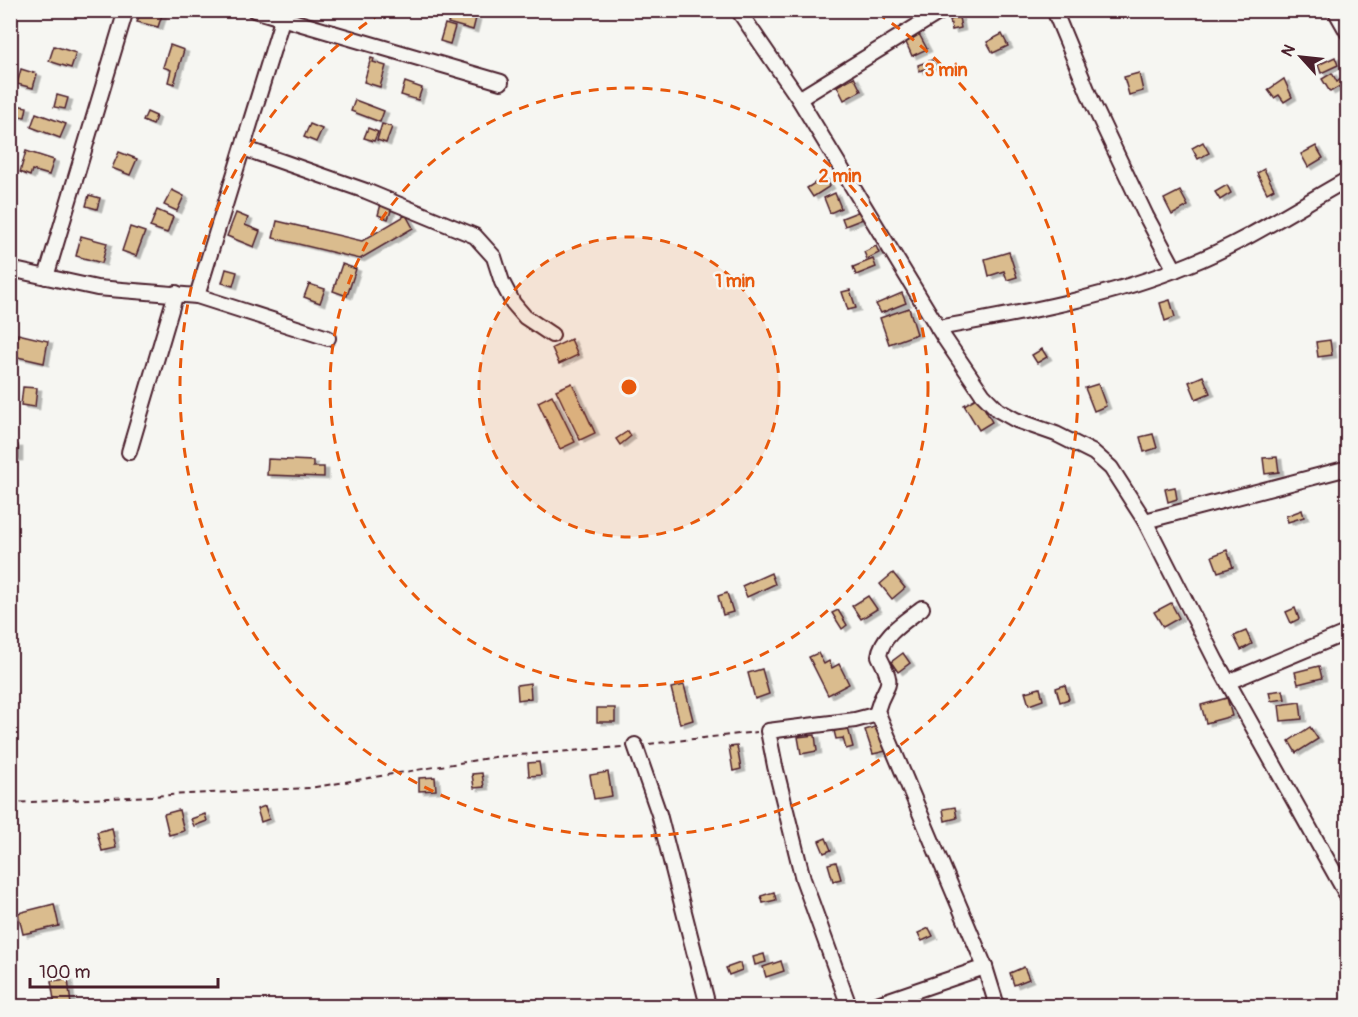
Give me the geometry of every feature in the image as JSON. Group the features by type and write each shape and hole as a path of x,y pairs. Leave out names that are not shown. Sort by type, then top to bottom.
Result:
{"street":[{"path":"46,277 126,10"},
{"path":"254,10 501,82"},
{"path":"738,10 799,99 938,328 983,395 998,410 1016,420 1056,434 1094,453 1111,468 1145,521 1228,682 1347,897"},
{"path":"799,99 943,10"},
{"path":"1054,10 1098,114 1174,270"},
{"path":"1335,10 1347,33"},
{"path":"197,296 282,20"},
{"path":"243,148 366,192 475,236 494,257 502,282 513,303 525,317 552,335"},
{"path":"938,328 1100,295 1191,264 1238,241 1347,179"},
{"path":"10,269 97,288 197,296 328,338"},
{"path":"129,452 176,293"},
{"path":"1145,521 1347,468"},
{"path":"922,608 890,633 880,651 879,656 890,677 878,714 985,968 997,1006"},
{"path":"1228,682 1347,632"},
{"path":"849,1006 803,879 768,731 855,720 878,714"},
{"path":"636,745 659,814 708,1006"},
{"path":"871,1006 985,968"}],"path":[{"path":"10,803 310,788 494,758 768,731"}],"building":[{"path":"141,10 162,15 158,27 137,22"},
{"path":"451,11 476,18 473,30 448,23"},
{"path":"959,17 961,28 952,30 950,20"},
{"path":"445,24 455,27 450,44 440,41"},
{"path":"918,32 927,49 912,56 904,38"},
{"path":"1002,34 1008,46 993,53 987,42"},
{"path":"170,45 184,50 174,84 168,82 171,70 163,67"},
{"path":"54,46 76,53 71,68 49,61"},
{"path":"1335,57 1338,65 1321,73 1318,65"},
{"path":"371,58 374,59 373,62 386,66 380,87 364,82"},
{"path":"932,60 934,66 919,71 918,65"},
{"path":"21,69 37,74 33,88 17,84"},
{"path":"1139,73 1143,91 1129,95 1124,77"},
{"path":"1332,73 1337,82 1342,78 1345,83 1330,92 1322,79"},
{"path":"854,77 861,91 844,100 837,86"},
{"path":"1284,79 1292,97 1284,102 1279,95 1274,98 1268,90"},
{"path":"405,82 422,88 418,100 401,95"},
{"path":"57,95 68,98 65,109 54,107"},
{"path":"355,100 384,111 380,122 351,111"},
{"path":"10,104 27,107 25,117 10,115"},
{"path":"147,112 156,116 153,125 143,121"},
{"path":"36,113 66,124 60,138 31,127"},
{"path":"310,124 322,129 316,142 304,137"},
{"path":"382,124 392,127 386,143 377,140"},
{"path":"368,128 378,132 374,141 364,138"},
{"path":"1203,142 1209,153 1198,159 1192,148"},
{"path":"1316,146 1323,158 1308,167 1301,154"},
{"path":"26,151 54,160 49,175 32,170 30,176 20,172"},
{"path":"119,152 137,159 130,175 112,168"},
{"path":"1264,169 1274,189 1267,193 1257,173"},
{"path":"824,177 830,186 813,197 807,188"},
{"path":"1227,185 1231,193 1220,200 1215,192"},
{"path":"172,190 184,196 177,211 164,205"},
{"path":"1180,191 1188,206 1172,215 1164,199"},
{"path":"835,193 841,208 830,213 824,198"},
{"path":"89,195 100,198 97,209 86,206"},
{"path":"381,204 392,208 388,219 378,215"},
{"path":"157,210 173,217 167,233 150,227"},
{"path":"860,211 863,219 845,226 842,218"},
{"path":"236,213 248,218 245,225 260,231 254,247 227,236"},
{"path":"406,215 413,228 360,259 273,238 277,221 362,241"},
{"path":"130,227 145,232 136,256 122,251"},
{"path":"81,236 107,243 102,263 76,256"},
{"path":"876,246 879,253 867,259 864,252"},
{"path":"1009,252 1017,277 1007,280 1004,271 989,276 985,259"},
{"path":"873,259 876,267 856,275 853,267"},
{"path":"342,264 356,269 347,296 333,291"},
{"path":"226,269 237,272 233,286 222,283"},
{"path":"309,284 325,289 320,303 304,297"},
{"path":"850,290 856,308 848,310 842,292"},
{"path":"902,293 906,303 881,313 876,304"},
{"path":"1170,300 1175,317 1165,321 1160,303"},
{"path":"909,308 917,334 889,344 880,318"},
{"path":"18,334 48,341 44,363 13,356"},
{"path":"571,339 578,355 559,364 552,348"},
{"path":"1330,340 1332,355 1318,357 1316,342"},
{"path":"1042,349 1047,357 1037,363 1032,355"},
{"path":"1203,376 1210,393 1196,399 1189,382"},
{"path":"572,383 595,433 580,440 556,390"},
{"path":"1098,384 1106,406 1094,411 1085,388"},
{"path":"23,387 37,388 35,407 21,405"},
{"path":"552,395 575,442 560,449 538,402"},
{"path":"978,397 992,422 979,430 964,405"},
{"path":"628,431 631,436 620,445 616,439"},
{"path":"1153,434 1157,448 1144,452 1140,437"},
{"path":"10,445 18,445 18,458 10,458"},
{"path":"1277,457 1279,472 1265,474 1263,458"},
{"path":"268,459 313,461 313,467 324,467 324,477 267,475"},
{"path":"1175,487 1177,499 1168,502 1165,489"},
{"path":"1302,510 1304,517 1288,522 1286,516"},
{"path":"1227,550 1233,567 1218,572 1212,556"},
{"path":"771,573 775,584 747,597 742,586"},
{"path":"893,573 905,588 892,599 880,584"},
{"path":"727,593 733,612 723,615 718,596"},
{"path":"868,596 877,609 861,619 852,606"},
{"path":"1171,603 1179,618 1163,627 1154,612"},
{"path":"1295,608 1299,619 1291,623 1286,612"},
{"path":"838,610 847,625 842,629 832,613"},
{"path":"1246,631 1252,644 1241,650 1234,636"},
{"path":"818,653 824,664 829,661 832,668 839,664 849,684 828,695 809,657"},
{"path":"903,653 910,663 898,672 891,662"},
{"path":"1319,666 1322,678 1298,684 1295,672"},
{"path":"762,669 769,694 755,699 748,673"},
{"path":"530,683 531,698 518,700 517,685"},
{"path":"684,685 693,720 680,724 671,688"},
{"path":"1065,685 1069,699 1060,702 1056,688"},
{"path":"1040,688 1043,700 1029,705 1025,692"},
{"path":"1283,690 1285,699 1271,701 1269,692"},
{"path":"1227,698 1232,716 1206,723 1201,705"},
{"path":"1300,702 1302,719 1281,721 1279,705"},
{"path":"597,708 615,708 615,722 597,722"},
{"path":"878,726 886,751 873,754 865,730"},
{"path":"1310,727 1318,739 1296,753 1289,741"},
{"path":"848,728 853,747 846,749 843,738 836,739 834,731"},
{"path":"815,735 817,751 801,754 798,737"},
{"path":"737,746 741,769 733,771 729,747"},
{"path":"539,762 541,775 529,776 528,763"},
{"path":"608,772 612,796 594,799 590,775"},
{"path":"482,773 484,787 474,788 472,774"},
{"path":"435,777 436,790 419,791 419,778"},
{"path":"265,806 269,819 261,822 257,809"},
{"path":"955,807 957,818 945,821 943,809"},
{"path":"179,810 184,831 169,835 164,814"},
{"path":"205,814 207,821 194,826 191,819"},
{"path":"112,828 116,848 102,851 97,832"},
{"path":"826,838 831,850 824,853 819,841"},
{"path":"836,862 841,879 833,881 828,864"},
{"path":"774,892 776,900 763,903 761,896"},
{"path":"54,904 59,926 23,934 18,913"},
{"path":"929,928 933,936 922,941 918,933"},
{"path":"764,954 766,962 755,965 753,957"},
{"path":"781,961 784,971 766,977 763,967"},
{"path":"740,963 742,970 729,975 726,968"},
{"path":"1024,967 1029,979 1014,985 1010,973"},
{"path":"68,979 71,1005 55,1006 51,981"}]}
